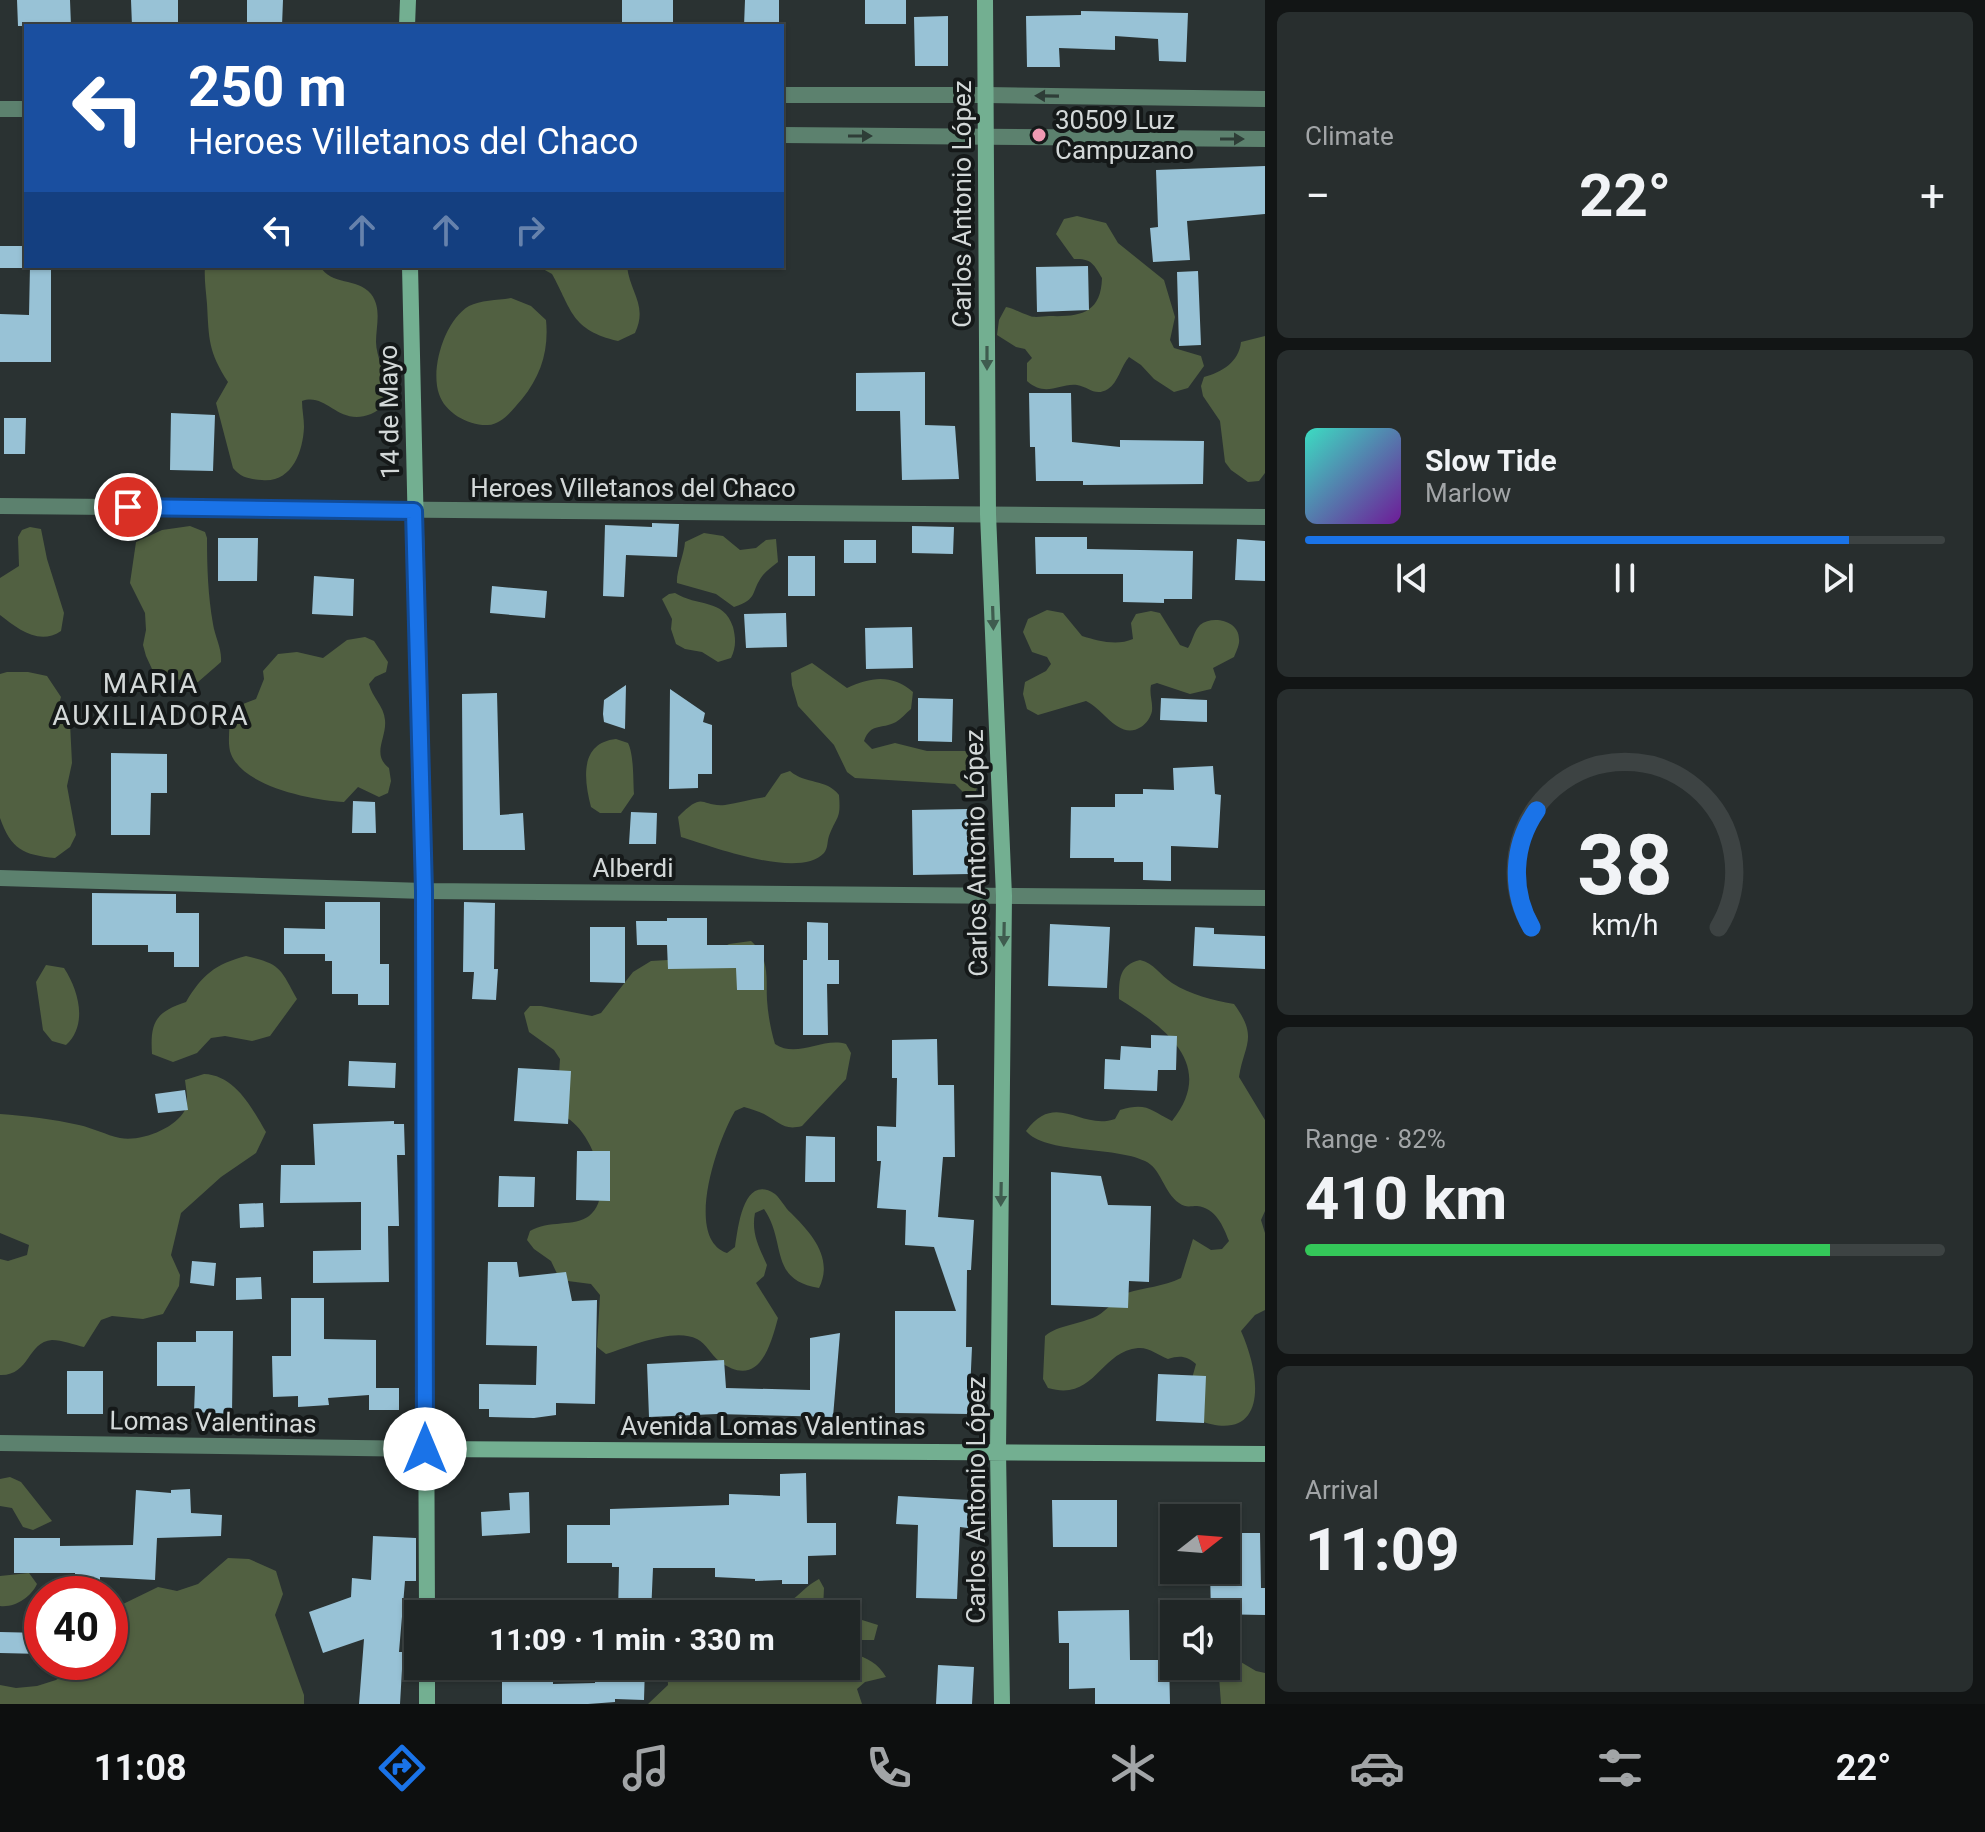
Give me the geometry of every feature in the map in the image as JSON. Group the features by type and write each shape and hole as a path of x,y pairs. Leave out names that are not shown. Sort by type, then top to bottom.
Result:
{"street":[{"path":"407,24 408,0"},
{"name":"Carlos Antonio López","path":"985,0 988,514 1004,896 998,1451 1002,1704"},
{"path":"784,95 1265,99"},
{"path":"0,109 24,109"},
{"path":"784,135 1265,139"},
{"name":"14 de Mayo","path":"410,268 424,891 427,1600"},
{"name":"Heroes Villetanos del Chaco","path":"0,506 1265,517"},
{"name":"Alberdi","path":"0,878 424,891 1265,898"},
{"name":"Lomas Valentinas","path":"0,1443 425,1449"},
{"name":"Avenida Lomas Valentinas","path":"425,1449 1265,1454"},
{"path":"427,1680 427,1704"}],"green space":[{"path":"1077,216 1106,223 1118,243 1164,280 1175,317 1170,340 1174,348 1201,356 1204,366 1188,388 1174,392 1129,357 1114,383 1103,391 1096,392 1077,385 1040,389 1027,381 1027,363 1032,358 1025,349 997,335 999,320 1006,307 1032,317 1070,316 1086,311 1098,299 1102,278 1097,269 1088,261 1074,259 1056,234 1064,219"},
{"path":"205,268 322,268 337,279 365,289 374,299 377,311 377,351 386,391 380,408 360,417 341,413 319,401 302,401 304,424 301,447 288,471 272,480 239,474 233,468 216,403 228,382 211,344"},
{"path":"532,268 627,268 640,315 635,333 618,341 591,331 575,317 552,274"},
{"path":"511,298 531,306 546,320 546,342 539,372 522,399 498,422 488,425 473,423 459,417 442,401 437,383 438,358 447,333 460,313 484,301"},
{"path":"1265,336 1265,473 1259,481 1248,482 1225,462 1220,421 1203,396 1201,386 1204,377 1233,361 1241,342"},
{"path":"190,526 205,532 207,538 210,603 221,657 221,662 198,682 166,678 152,669 143,645 145,613 130,583 136,542 162,530"},
{"path":"30,527 41,529 64,613 61,631 45,637 29,634 0,615 0,578 19,566 18,537 22,530"},
{"path":"704,533 723,536 740,550 756,548 766,540 776,539 778,562 763,575 747,601 734,607 716,594 677,583 685,542"},
{"path":"675,593 723,611 733,627 735,639 731,658 718,662 702,652 676,644 671,629 672,619 662,599"},
{"path":"1047,610 1063,613 1082,636 1101,641 1133,639 1131,623 1136,614 1151,611 1160,613 1180,645 1188,648 1198,627 1211,620 1224,621 1235,627 1239,643 1234,657 1213,668 1216,677 1211,689 1190,694 1157,683 1151,685 1151,716 1143,726 1133,730 1119,727 1086,701 1038,715 1027,709 1023,694 1025,682 1046,671 1051,664 1047,657 1032,652 1023,632 1028,619"},
{"path":"365,637 374,641 388,662 386,672 369,684 384,715 380,751 389,768 391,781 388,793 379,797 358,787 344,802 298,795 264,783 238,765 230,750 230,715 243,704 256,699 264,679 263,671 278,654 297,652 323,658 347,640"},
{"path":"812,663 847,688 864,681 881,679 897,682 913,692 911,709 896,722 870,731 864,741 872,749 895,743 927,751 967,751 979,780 975,795 967,796 955,784 855,778 847,772 834,745 798,706 791,673"},
{"path":"0,674 47,676 61,697 58,707 70,723 72,763 67,786 76,835 70,847 55,858 34,855 20,848 9,837 0,818"},
{"path":"616,739 628,743 630,748 634,794 621,813 600,813 591,807 587,764 596,748"},
{"path":"790,771 828,786 839,795 839,813 824,853 812,860 776,862 681,837 678,817 693,804 725,805 765,797 781,774"},
{"path":"751,941 764,961 768,1011 775,1044 783,1048 801,1049 828,1043 846,1044 851,1053 846,1079 802,1126 786,1127 744,1107 735,1111 713,1164 708,1187 707,1228 714,1244 727,1253 735,1247 749,1197 756,1191 764,1190 775,1194 813,1238 822,1256 823,1277 819,1288 792,1277 785,1268 764,1209 755,1213 754,1227 767,1265 764,1276 756,1283 778,1318 760,1362 744,1371 732,1369 716,1359 700,1341 676,1335 652,1339 606,1354 597,1347 600,1295 591,1284 560,1280 551,1261 527,1240 530,1231 537,1228 589,1216 597,1206 600,1179 598,1164 585,1136 567,1118 558,1090 560,1059 554,1050 529,1032 524,1013 530,1006 541,1006 592,1016 601,1013 633,972 651,961 702,958 729,944"},
{"path":"246,956 278,969 297,999 270,1036 252,1041 225,1036 211,1038 197,1053 173,1062 152,1054 152,1034 161,1015 186,1002 210,972"},
{"path":"1140,960 1187,991 1234,1004 1248,1033 1239,1077 1265,1120 1265,1211 1261,1220 1265,1233 1265,1310 1255,1315 1241,1331 1249,1351 1255,1389 1247,1417 1236,1424 1219,1425 1197,1420 1188,1393 1196,1364 1183,1357 1168,1359 1138,1348 1114,1358 1087,1383 1076,1388 1048,1388 1043,1379 1045,1336 1056,1329 1097,1316 1127,1293 1181,1278 1193,1239 1211,1250 1222,1249 1229,1241 1214,1214 1204,1207 1179,1203 1155,1169 1145,1161 1116,1153 1048,1143 1026,1131 1037,1119 1058,1112 1103,1121 1115,1119 1120,1110 1136,1107 1148,1108 1172,1121 1185,1101 1189,1082 1187,1065 1168,1035 1119,999 1124,969"},
{"path":"46,965 64,968 77,997 77,1028 66,1045 52,1041 43,1030 36,982"},
{"path":"204,1074 234,1086 266,1132 256,1153 221,1177 181,1213 171,1255 180,1275 179,1286 163,1314 143,1319 112,1316 101,1320 84,1347 56,1340 44,1342 17,1370 0,1375 0,1259 8,1261 27,1255 29,1245 0,1233 0,1114 59,1121 120,1138 137,1138 156,1133 180,1117 187,1103 185,1080"},
{"path":"10,1477 21,1482 52,1521 33,1530 23,1527 12,1508 0,1506 0,1479"},
{"path":"228,1558 249,1559 276,1571 283,1594 275,1615 304,1695 304,1704 0,1704 0,1685 16,1688 56,1680 128,1680 128,1602 158,1587 177,1591 198,1584"},
{"path":"29,1573 31,1576 24,1576 24,1599 0,1606 0,1576"},
{"path":"819,1579 824,1588 823,1600 791,1600"},
{"path":"860,1619 878,1625 874,1640 860,1640"},
{"path":"860,1656 880,1668 886,1677 865,1682 857,1689 862,1704 648,1704 668,1685 668,1680 860,1680"},
{"path":"1240,1662 1265,1673 1265,1704 1221,1704 1219,1680 1240,1680"}],"building":[{"path":"17,0 70,0 71,24 18,26"},
{"path":"131,0 178,0 178,24 132,24"},
{"path":"247,0 283,0 282,24 247,24"},
{"path":"622,0 673,0 673,24 622,24"},
{"path":"745,0 779,0 779,24 744,24"},
{"path":"865,0 906,0 906,24 865,24"},
{"path":"1081,11 1188,13 1186,62 1159,61 1158,39 1115,36 1115,50 1059,48 1060,67 1027,67 1026,16 1081,15"},
{"path":"948,16 948,66 915,66 914,17"},
{"path":"1265,166 1265,214 1187,221 1190,260 1153,262 1150,228 1158,227 1156,170"},
{"path":"0,246 24,246 24,268 0,268"},
{"path":"1088,266 1089,310 1037,312 1036,267"},
{"path":"30,268 51,268 51,362 0,362 0,314 29,315"},
{"path":"1198,271 1201,345 1179,346 1177,272"},
{"path":"925,372 925,425 955,426 959,479 902,480 900,411 856,411 856,373"},
{"path":"1029,393 1071,393 1072,442 1120,447 1120,440 1204,441 1203,484 1083,485 1083,481 1036,481 1035,447 1030,447"},
{"path":"171,413 215,415 213,471 170,470"},
{"path":"4,418 26,418 25,454 4,454"},
{"path":"652,523 679,524 677,557 626,555 624,597 603,596 605,525 652,527"},
{"path":"912,526 954,527 953,554 912,553"},
{"path":"1035,537 1087,537 1087,549 1193,551 1192,599 1164,599 1164,603 1123,602 1123,574 1036,574"},
{"path":"218,538 258,538 257,581 218,581"},
{"path":"1237,539 1265,541 1265,581 1235,580"},
{"path":"844,540 876,540 876,563 844,563"},
{"path":"788,556 815,556 815,596 788,596"},
{"path":"314,576 354,579 353,616 312,614"},
{"path":"492,586 547,591 545,618 490,613"},
{"path":"786,613 787,647 746,648 744,614"},
{"path":"912,627 913,668 866,669 865,628"},
{"path":"626,685 625,729 604,722 603,714 604,700"},
{"path":"670,689 705,713 703,722 712,725 712,774 698,774 698,788 669,789"},
{"path":"497,693 500,815 523,813 525,850 463,850 462,694"},
{"path":"918,698 953,699 952,742 918,741"},
{"path":"1161,698 1207,700 1207,722 1160,720"},
{"path":"111,753 167,754 167,793 151,793 150,835 111,835"},
{"path":"1213,766 1215,794 1221,795 1218,848 1171,846 1171,881 1143,880 1143,862 1114,862 1114,858 1070,858 1071,807 1115,807 1115,794 1143,794 1143,789 1174,790 1173,768"},
{"path":"353,801 375,802 376,833 352,833"},
{"path":"968,809 970,874 913,875 912,810"},
{"path":"631,812 657,813 656,844 629,844"},
{"path":"92,893 176,894 176,913 199,913 199,967 174,967 174,952 148,952 148,945 92,945"},
{"path":"325,902 380,902 380,964 389,964 389,1005 358,1005 358,994 332,994 332,961 325,961 325,954 284,954 284,928 325,929"},
{"path":"464,902 495,903 496,1000 472,999 474,972 463,972"},
{"path":"667,918 707,918 707,945 764,945 764,990 737,990 736,968 668,969 667,945 637,945 636,921 667,921"},
{"path":"807,922 828,923 828,960 839,960 839,984 827,984 828,1035 803,1035 803,960 807,960"},
{"path":"1050,924 1110,927 1107,988 1048,986"},
{"path":"590,927 625,927 625,983 590,982"},
{"path":"1195,927 1214,928 1214,934 1265,936 1265,969 1193,966"},
{"path":"1151,1035 1177,1036 1176,1070 1158,1070 1157,1091 1104,1089 1105,1059 1120,1060 1121,1046 1151,1048"},
{"path":"937,1039 938,1085 954,1085 955,1157 943,1157 938,1217 974,1220 971,1270 967,1270 966,1347 972,1347 969,1414 895,1413 895,1311 956,1311 934,1247 905,1245 906,1210 877,1208 881,1161 877,1161 877,1126 896,1127 897,1078 892,1078 892,1040"},
{"path":"349,1061 396,1063 395,1088 348,1086"},
{"path":"518,1068 571,1071 568,1124 514,1121"},
{"path":"185,1090 188,1110 158,1113 155,1094"},
{"path":"394,1121 394,1124 404,1124 405,1155 397,1155 399,1226 388,1226 389,1282 313,1283 313,1251 361,1250 361,1202 280,1203 281,1165 315,1165 313,1124"},
{"path":"806,1136 835,1137 835,1182 805,1182"},
{"path":"577,1151 610,1151 610,1201 576,1200"},
{"path":"1051,1172 1101,1176 1108,1205 1151,1206 1149,1282 1129,1281 1128,1308 1051,1305"},
{"path":"499,1176 535,1177 534,1207 498,1207"},
{"path":"263,1203 264,1227 240,1228 239,1204"},
{"path":"192,1261 216,1263 214,1286 190,1283"},
{"path":"488,1262 517,1262 519,1277 566,1272 572,1301 597,1300 595,1404 556,1403 556,1415 534,1418 489,1417 489,1409 479,1409 479,1384 536,1385 537,1346 486,1345"},
{"path":"261,1277 262,1299 236,1300 236,1278"},
{"path":"291,1298 324,1298 324,1339 376,1340 376,1388 399,1388 399,1410 369,1410 369,1395 328,1398 329,1405 298,1407 298,1396 273,1397 272,1356 291,1356"},
{"path":"196,1331 233,1331 232,1414 194,1412 195,1386 157,1386 157,1342 196,1342"},
{"path":"840,1333 833,1417 717,1414 649,1417 647,1364 724,1360 726,1388 810,1390 810,1338"},
{"path":"67,1371 103,1371 103,1414 67,1414"},
{"path":"1158,1374 1206,1376 1204,1423 1156,1421"},
{"path":"806,1473 807,1523 836,1523 836,1555 808,1556 808,1584 715,1577 715,1568 653,1568 652,1600 618,1600 619,1567 612,1567 612,1563 567,1563 567,1525 610,1525 610,1509 729,1505 729,1494 780,1496 780,1474"},
{"path":"190,1489 191,1513 222,1515 221,1536 157,1538 155,1580 128,1579 128,1576 75,1576 75,1573 14,1573 14,1538 60,1538 60,1546 133,1545 136,1490 171,1493 171,1490"},
{"path":"529,1492 530,1533 482,1536 481,1512 510,1510 509,1493"},
{"path":"898,1496 969,1500 968,1528 960,1527 957,1599 916,1598 918,1525 896,1524"},
{"path":"1052,1500 1117,1500 1117,1547 1053,1547"},
{"path":"1240,1533 1260,1533 1265,1615 1240,1615 1240,1600 1211,1600 1210,1584 1240,1584"},
{"path":"373,1536 416,1538 416,1581 405,1581 399,1652 403,1652 400,1704 359,1704 364,1639 323,1653 309,1612 351,1597 352,1578 371,1580"},
{"path":"1129,1610 1130,1660 1160,1660 1160,1680 1169,1680 1170,1704 1095,1704 1095,1688 1069,1689 1069,1643 1059,1643 1058,1611"},
{"path":"0,1632 24,1633 24,1654 0,1653"},
{"path":"938,1665 974,1667 972,1704 936,1704"},
{"path":"502,1680 595,1683 595,1680 645,1680 644,1700 615,1699 615,1702 588,1704 502,1704"}],"place":[{"name":"30509 Luz Campuzano","path":"1039,135"}],"district":[{"name":"MARIA AUXILIADORA","path":"151,699"}],"route":[{"path":"128,507 414,511 424,891 425,1449"}]}
